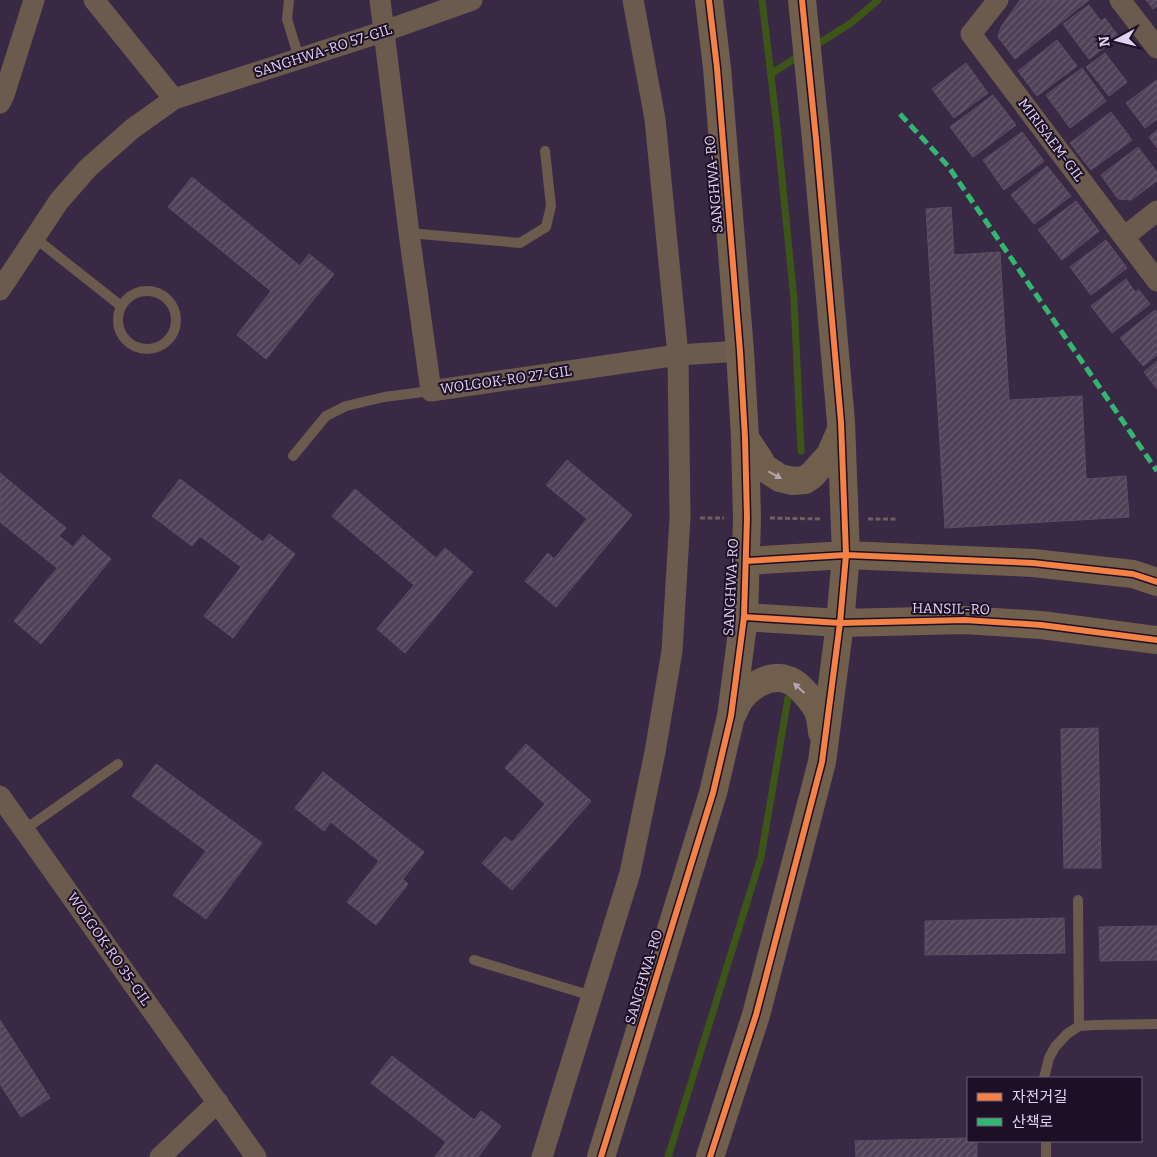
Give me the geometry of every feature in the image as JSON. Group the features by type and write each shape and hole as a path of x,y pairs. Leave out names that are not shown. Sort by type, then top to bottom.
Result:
{"main road":[{"name":"SANGHWA-RO","path":"601,1157 713,793 731,716 744,617 747,518 745,438 740,351 717,68 709,0"},
{"path":"710,1157 756,1015 822,762 840,622 846,555 841,429 802,0"},
{"path":"745,438 763,467 780,478 793,481 806,480 830,455 841,429"},
{"path":"746,561 846,555 1032,563 1133,574 1157,582"},
{"name":"HANSIL-RO","path":"744,617 840,622 965,620 1041,625 1157,640"},
{"path":"731,716 740,698 754,686 772,678 788,679 800,687 816,706 820,718 824,746"}],"street":[{"path":"0,103 34,0"},
{"path":"94,0 174,99"},
{"name":"WOLGOK-RO 27-GIL","path":"380,0 431,391 678,355 740,351"},
{"name":"SANGHWA-RO 57-GIL","path":"0,290 59,202 88,168 132,129 174,99 385,31 472,0"},
{"path":"542,1157 630,873 655,752 672,651 680,518 678,355 655,119 633,0"},
{"name":"MIRISAEM-GIL","path":"998,0 971,34 1157,282"},
{"path":"1120,0 1157,48"},
{"path":"1124,237 1157,210"},
{"name":"WOLGOK-RO 35-GIL","path":"0,796 256,1157"},
{"path":"160,1157 218,1102"}],"lane":[{"path":"289,0 287,20 299,58"},
{"path":"409,233 520,242 546,227 552,206 545,151"},
{"path":"35,238 121,306"},
{"path":"144,290 163,294 170,301 177,319 171,338 155,349 146,350 128,342 118,326 121,306 126,298 144,290"},
{"path":"293,456 326,416 346,406 384,397 431,391"},
{"path":"24,830 118,764"},
{"path":"1078,900 1079,1026"},
{"path":"474,960 592,996"},
{"path":"1044,1077 1049,1058 1055,1047 1067,1034 1079,1026 1157,1024"},
{"path":"1046,1142 1046,1157"}],"path":[{"path":"680,518 897,519"}],"building":[{"path":"1020,0 1089,0 1015,59 998,37 1001,27"},
{"path":"1146,0 1157,0 1157,6 1153,9"},
{"path":"1089,5 1101,21 1105,18 1119,37 1089,59 1063,24"},
{"path":"1057,40 1077,66 1037,96 1018,71"},
{"path":"1105,53 1127,82 1109,96 1086,67"},
{"path":"966,63 988,93 954,118 932,89"},
{"path":"1082,68 1106,101 1070,128 1046,95"},
{"path":"1157,80 1157,119 1145,128 1126,103"},
{"path":"993,95 1016,125 973,157 950,127"},
{"path":"1111,112 1132,140 1091,170 1070,143"},
{"path":"1157,130 1157,148 1149,137"},
{"path":"1022,132 1044,161 1004,190 983,160"},
{"path":"1138,147 1157,172 1157,181 1131,200 1118,199 1101,175"},
{"path":"1047,166 1071,196 1034,224 1011,195"},
{"path":"192,177 300,266 309,254 334,274 266,359 237,335 271,291 168,207"},
{"path":"1076,201 1099,231 1062,260 1038,230"},
{"path":"951,207 954,255 1000,252 1009,400 1082,396 1086,479 1126,476 1129,517 945,528 926,209"},
{"path":"1106,240 1127,268 1091,295 1070,267"},
{"path":"1126,279 1135,292 1139,290 1150,304 1112,333 1091,306"},
{"path":"1155,310 1157,313 1157,355 1143,366 1120,338"},
{"path":"1157,361 1157,389 1144,372"},
{"path":"567,460 632,515 556,607 525,581 548,553 554,559 587,519 546,485"},
{"path":"0,473 66,528 59,536 73,547 83,535 111,559 41,644 14,621 57,568 0,522"},
{"path":"180,479 263,542 269,534 295,554 233,638 204,616 241,567 200,536 192,546 152,516"},
{"path":"355,489 436,558 445,548 473,572 405,653 377,629 414,585 332,516"},
{"path":"1098,728 1101,868 1064,868 1061,729"},
{"path":"526,744 591,801 512,890 482,863 505,837 512,842 545,804 505,768"},
{"path":"156,764 262,843 206,919 173,895 206,851 132,796"},
{"path":"323,772 424,852 403,879 408,884 376,925 347,902 379,861 331,822 324,831 295,808"},
{"path":"1064,918 1065,953 925,955 925,921"},
{"path":"1157,926 1157,960 1100,961 1099,927"},
{"path":"0,1020 50,1098 21,1117 0,1084"},
{"path":"392,1056 474,1120 481,1111 501,1126 478,1157 435,1157 446,1142 371,1083"},
{"path":"967,1138 967,1142 977,1142 977,1157 856,1157 855,1141"}],"waterway":[{"path":"762,0 794,300 801,451"},
{"path":"813,47 851,23 878,0"},
{"path":"771,74 800,55"},
{"path":"668,1157 761,857 788,698"}],"marked path":[{"path":"900,114 948,166 1157,471"}],"cycle path":[{"path":"601,1157 713,793 731,716 744,617 747,518 745,438 740,351 717,68 709,0"},
{"path":"710,1157 756,1015 822,762 840,623 846,555 841,422 802,0"},
{"path":"746,561 846,555 1033,563 1133,574 1157,582"},
{"path":"744,617 840,623 965,620 1041,625 1157,640"}]}
